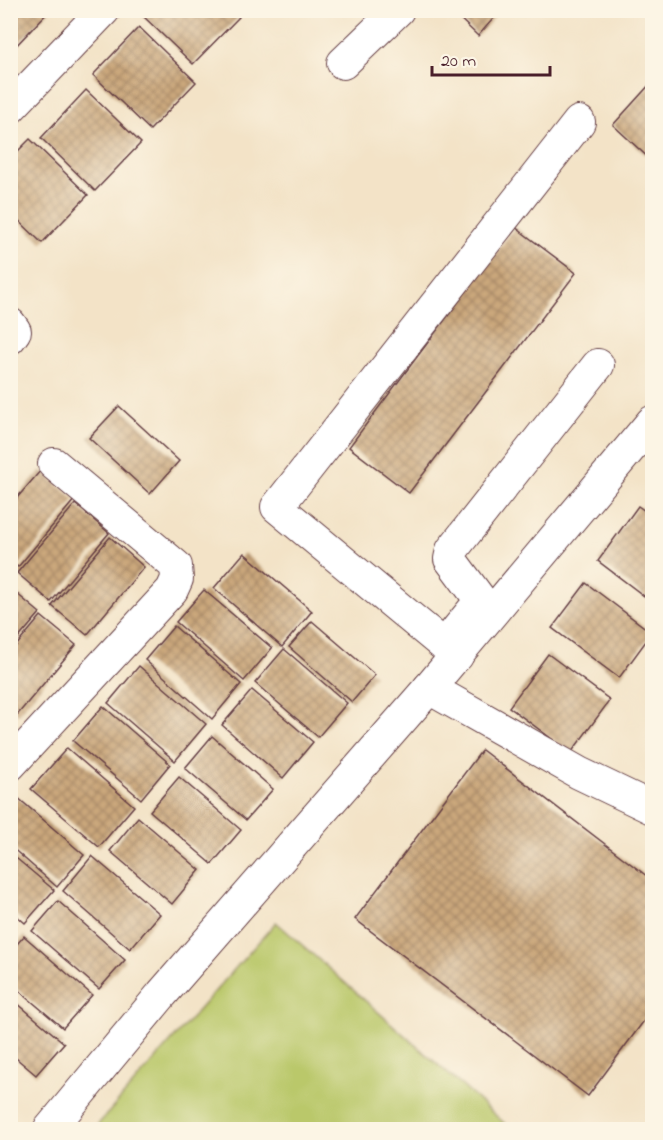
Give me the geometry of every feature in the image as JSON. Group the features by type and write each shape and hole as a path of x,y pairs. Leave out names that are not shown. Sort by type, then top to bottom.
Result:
{"street":[{"path":"10,108 104,10"},
{"path":"343,63 398,10"},
{"path":"450,651 277,507 579,122"},
{"path":"10,324 15,331 10,338"},
{"path":"49,1130 162,994 429,688 478,604 479,598 450,559 452,550 598,365"},
{"path":"450,651 652,422"},
{"path":"10,765 172,590 177,579 176,566 54,464"},
{"path":"429,688 579,773 652,808"}],"green space":[{"path":"276,922 511,1129 94,1129"}],"building":[{"path":"10,10 50,10 10,52"},
{"path":"147,10 232,10 239,17 193,64 142,15"},
{"path":"451,10 501,10 478,36"},
{"path":"139,27 196,82 150,130 93,75"},
{"path":"652,82 652,161 613,125"},
{"path":"86,90 141,143 95,191 41,138"},
{"path":"30,139 88,195 42,243 10,212 10,159"},
{"path":"515,227 576,273 409,493 349,447"},
{"path":"119,406 179,461 150,494 89,438"},
{"path":"41,470 75,499 18,567 10,562 10,506"},
{"path":"75,504 109,533 51,602 17,573"},
{"path":"638,506 652,516 652,602 598,561"},
{"path":"110,537 144,567 87,635 52,606"},
{"path":"244,553 312,611 282,647 214,588"},
{"path":"586,583 652,633 619,678 552,628"},
{"path":"10,588 40,613 10,648"},
{"path":"204,590 272,648 244,681 176,622"},
{"path":"41,616 76,645 18,714 10,708 10,653"},
{"path":"312,621 375,675 352,702 289,647"},
{"path":"174,626 241,684 212,719 145,660"},
{"path":"284,649 347,703 318,737 255,683"},
{"path":"548,654 610,700 571,753 509,707"},
{"path":"139,666 206,724 175,761 108,703"},
{"path":"252,690 313,742 283,778 222,725"},
{"path":"103,706 170,764 141,799 73,741"},
{"path":"212,736 273,789 246,820 185,768"},
{"path":"67,748 134,806 99,847 31,789"},
{"path":"482,750 652,880 652,1010 588,1096 355,919"},
{"path":"179,777 241,830 212,864 150,811"},
{"path":"17,797 84,855 57,887 10,846 10,804"},
{"path":"138,817 200,870 172,904 110,851"},
{"path":"10,853 54,890 25,923 10,910"},
{"path":"92,856 160,914 130,949 63,891"},
{"path":"58,901 125,960 99,989 32,931"},
{"path":"24,936 92,995 63,1028 10,983 10,952"},
{"path":"10,997 64,1043 36,1075 10,1053"}]}
